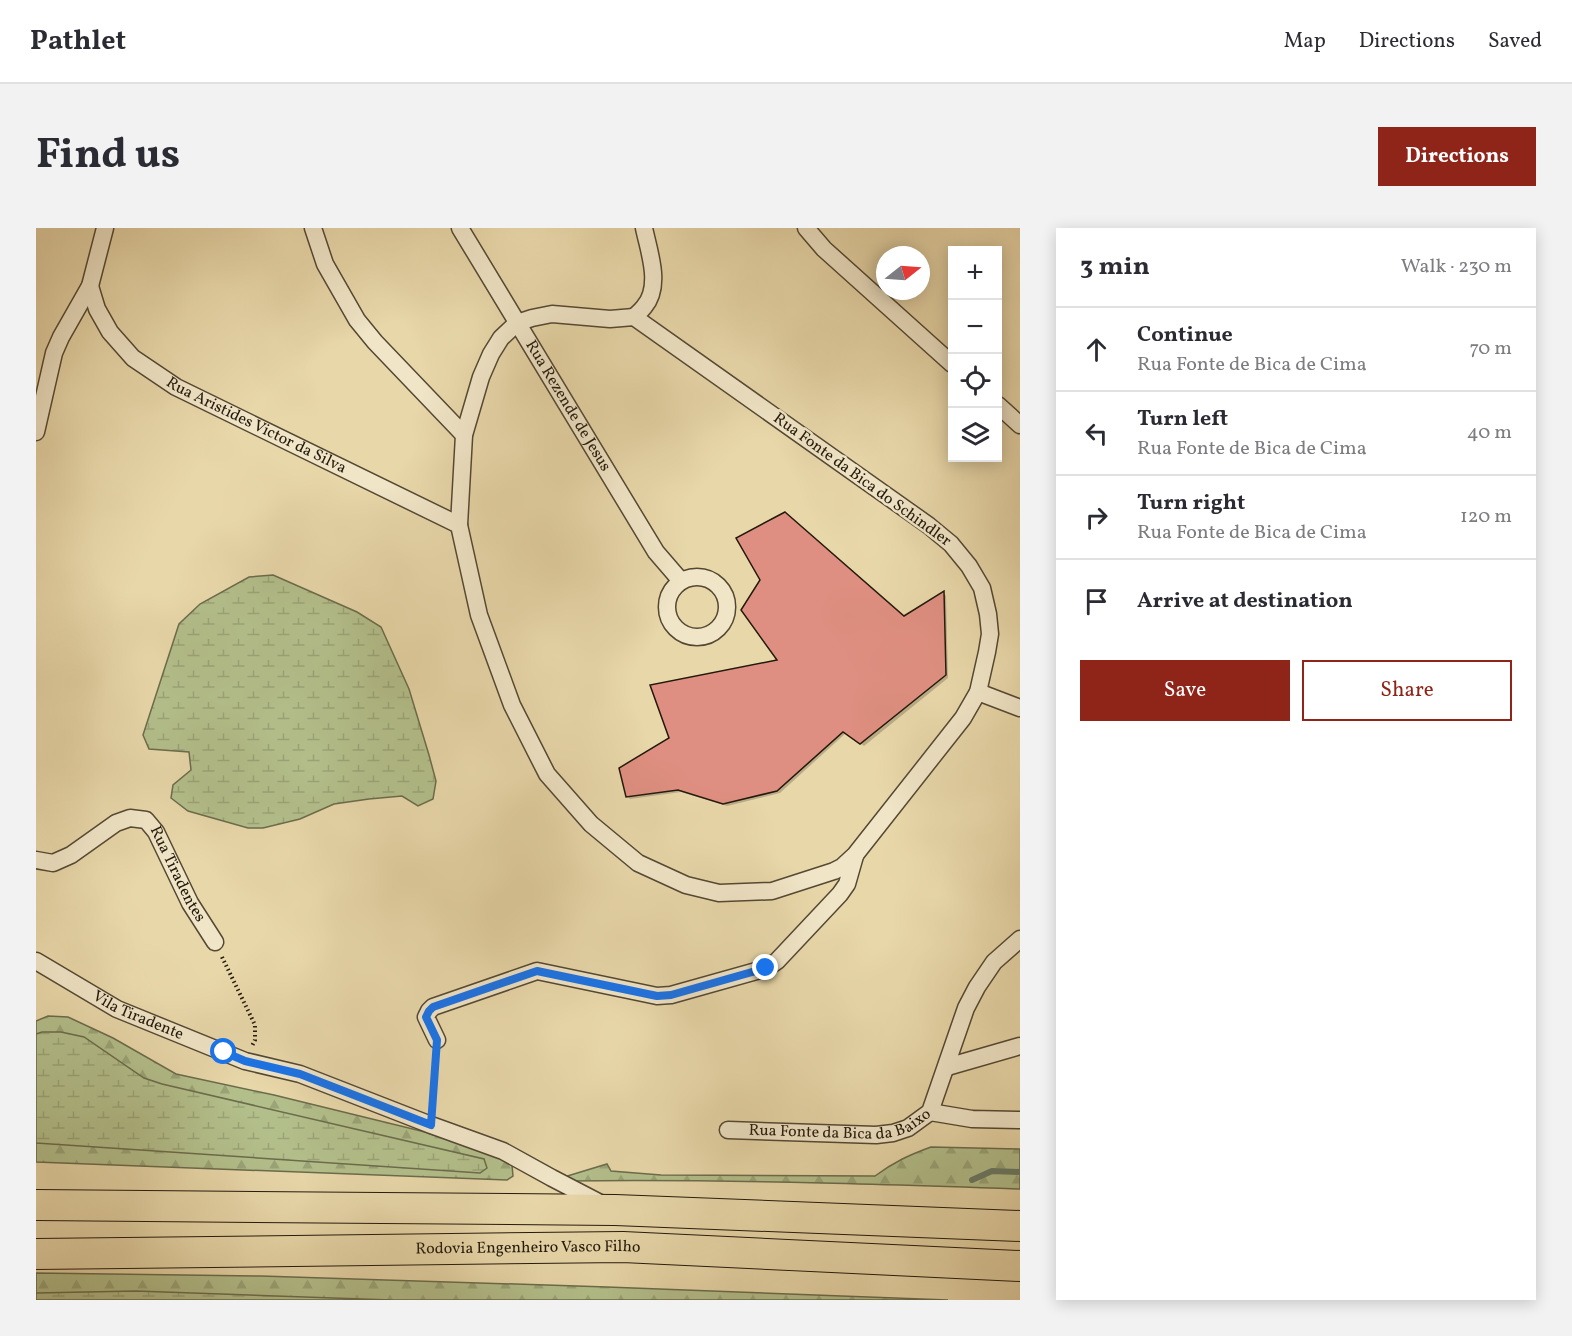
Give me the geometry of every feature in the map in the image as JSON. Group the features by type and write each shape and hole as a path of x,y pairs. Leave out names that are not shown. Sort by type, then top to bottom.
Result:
{"highway":[{"path":"36,1205 615,1210 1020,1226"},
{"name":"Rodovia Engenheiro Vasco Filho","path":"36,1254 623,1247 1020,1266"}],"street":[{"path":"36,432 54,353 90,286 105,228"},
{"path":"313,228 325,264 357,320 375,342 465,435"},
{"name":"Rua Rezende de Jesus","path":"460,228 656,552 681,581"},
{"path":"517,323 552,314 610,319 634,317 645,306 653,287 644,228"},
{"path":"806,228 825,249 948,360"},
{"name":"Rua Aristides Victor da Silva","path":"90,286 97,309 110,332 133,358 176,387 459,525"},
{"name":"Rua Fonte da Bica do Schindler","path":"517,323 501,338 481,377 465,435 459,525 479,615 512,705 547,774 591,824 638,863 686,885 719,893 772,891 842,867 855,855 963,718 978,692 990,634 982,588 969,566 951,544 928,525 634,317"},
{"path":"1001,408 1020,425"},
{"path":"978,692 1020,708"},
{"name":"Rua Tiradentes","path":"36,860 53,862 71,855 116,823 130,818 146,820 156,832 190,903 215,942"},
{"path":"437,1040 426,1017 433,1007 537,971 657,996 671,995 766,968 777,961 840,894 847,884 855,855"},
{"name":"Rua Fonte da Bica da Baixo","path":"728,1130 876,1135 908,1128 930,1112 966,1008 977,987 994,962 1020,939"},
{"name":"Vila Tiradente","path":"36,962 117,1009 245,1061 300,1074 503,1151 615,1210"},
{"path":"946,1068 1020,1046"},
{"path":"930,1112 972,1119 1020,1120"}],"path":[{"path":"215,942 255,1025 255,1040 245,1061"},
{"path":"431,1125 437,1040"}],"green space":[{"path":"273,575 357,612 381,627 409,689 429,755 436,781 433,799 418,806 402,796 334,804 300,819 263,828 248,828 188,811 171,798 173,785 191,770 189,752 149,749 143,735 179,624 200,604 249,577"},
{"path":"48,1016 68,1017 113,1038 176,1074 421,1131 474,1147 512,1165 513,1176 507,1180 36,1162 36,1021"},
{"path":"61,1032 84,1037 144,1078 162,1084 484,1159 487,1168 480,1173 36,1143 36,1034"},
{"path":"931,1147 1020,1149 1020,1189 736,1181 565,1181 564,1177 607,1164 611,1171 661,1175 875,1176 902,1159"},
{"path":"36,1273 261,1276 948,1300 36,1300"},
{"path":"136,1291 391,1300 36,1300 36,1293"}],"building":[{"path":"785,512 904,616 944,591 946,675 860,744 843,732 777,791 723,804 678,790 626,797 619,768 669,738 650,685 777,660 741,610 760,580 736,538"}],"waterway":[{"path":"972,1180 992,1171 1020,1172"}],"route":[{"path":"224,1052 245,1061 300,1074 431,1125 437,1040 426,1017 433,1007 537,971 657,996 671,995 766,968"}]}
